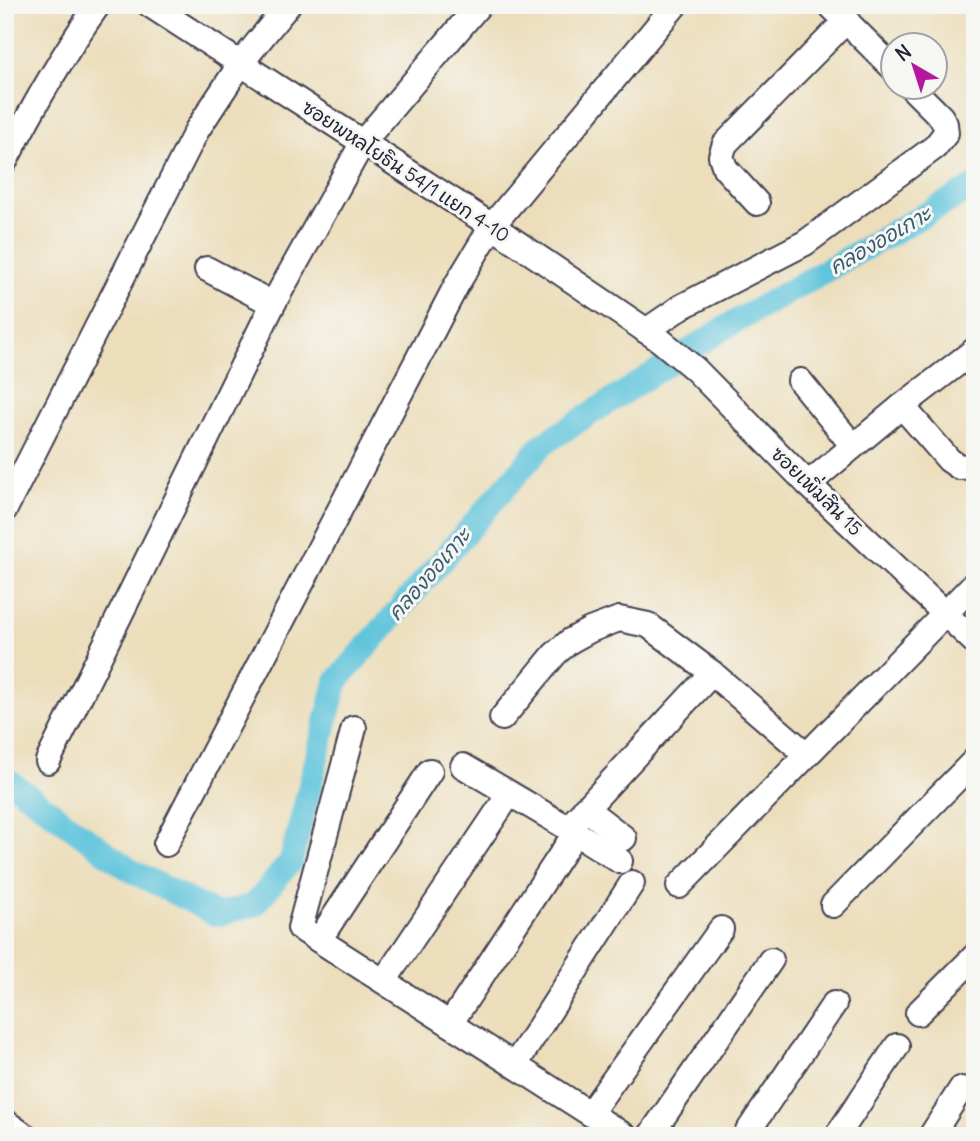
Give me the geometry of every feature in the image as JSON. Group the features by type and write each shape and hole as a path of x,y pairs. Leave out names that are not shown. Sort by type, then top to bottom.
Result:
{"street":[{"path":"5,161 61,59 98,5"},
{"name":"ซอยพหลโยธิน 54/1 แยก 4-10","path":"150,5 492,226 653,335"},
{"path":"5,509 197,130 240,63 288,5"},
{"path":"48,761 273,304 363,142 479,5"},
{"path":"166,844 457,284 492,226 675,5"},
{"path":"757,203 725,168 721,156 725,144 839,13 878,53"},
{"path":"653,335 681,307 805,243 935,147 946,133 945,124 925,102"},
{"path":"207,269 273,304"},
{"name":"ซอยเพิ่มสิน 15","path":"653,335 695,369 808,484 975,642"},
{"path":"808,484 975,350"},
{"path":"800,380 853,446"},
{"path":"902,406 949,460 959,467 975,466"},
{"path":"679,886 975,583"},
{"path":"502,718 555,654 590,630 619,619 648,625 712,673 806,754"},
{"path":"450,1024 585,808 712,673"},
{"path":"354,728 300,929 620,1134"},
{"path":"833,905 975,760"},
{"path":"463,766 568,836 622,849 585,808"},
{"path":"319,940 430,771"},
{"path":"384,981 502,805"},
{"path":"515,1065 632,883"},
{"path":"590,1114 721,929"},
{"path":"918,1013 975,956"},
{"path":"650,1136 771,960"},
{"path":"745,1136 834,1004"},
{"path":"837,1136 897,1045"},
{"path":"931,1136 961,1089"},
{"path":"5,1122 25,1136"}],"waterway":[{"name":"คลองออเกาะ","path":"5,778 130,870 217,915 254,905 291,861 336,682 543,444 726,327 975,186"}]}
